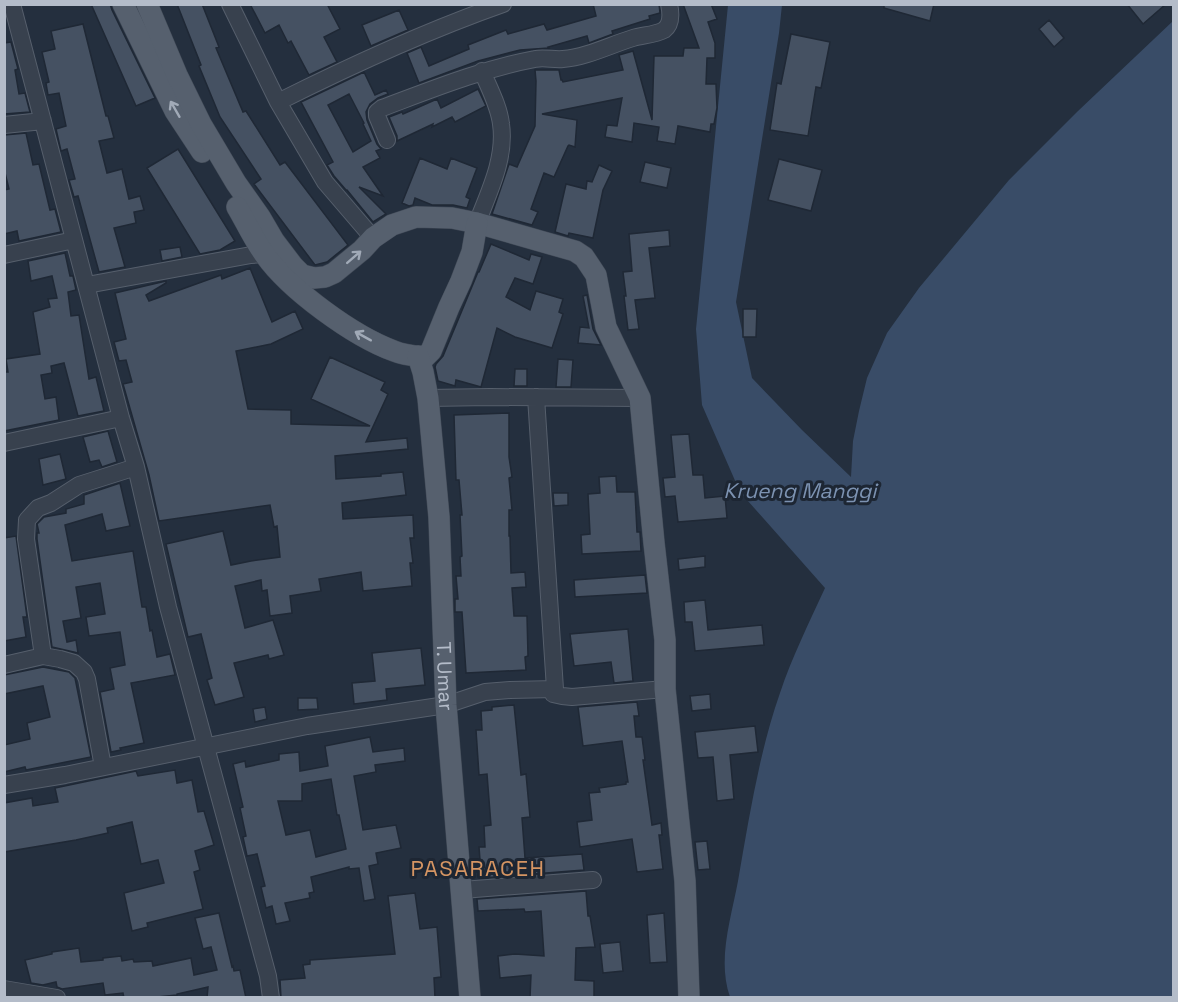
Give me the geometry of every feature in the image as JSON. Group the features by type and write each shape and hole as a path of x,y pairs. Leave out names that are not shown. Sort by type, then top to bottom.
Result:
{"main road":[{"path":"123,4 175,111 264,254 288,280 337,321 386,348 401,354 425,357 431,351 461,281 472,252 477,223"},
{"path":"147,4 201,124 274,241 302,275 314,278 325,277 341,268 373,238 392,225 416,218 452,218 477,223 575,251 584,257 596,275 606,327 640,398 665,640 665,689 684,881 689,998"},
{"name":"T. Umar","path":"418,356 428,398 439,518 446,705 470,998"}],"street":[{"path":"230,4 278,102 325,182 373,238"},
{"path":"278,102 395,46 503,4"},
{"path":"387,140 377,118 378,110 482,71 538,58 561,59 579,56 636,37 659,32 669,23 671,15 669,4"},
{"path":"10,11 43,121 136,467 168,607 268,976 270,998"},
{"path":"477,223 501,150 501,124 482,71"},
{"path":"4,125 43,121"},
{"path":"4,255 74,240"},
{"path":"87,285 264,254"},
{"path":"536,397 555,689 553,694 572,697 665,689"},
{"path":"428,398 640,398"},
{"path":"4,444 122,418"},
{"path":"43,656 26,538 27,520 38,508 79,485 136,467"},
{"path":"4,664 43,656 74,663 84,672 103,767"},
{"path":"4,785 318,724 446,705 486,692 555,689"},
{"path":"462,890 593,879"},
{"path":"4,989 57,998"}],"water":[{"name":"Krueng Manggi","path":"728,5 782,5 736,302 752,378 851,477 853,441 867,378 887,333 919,288 1009,180 1173,21 1173,997 730,997 725,969 726,939 760,762 785,680 825,588 740,492 702,405 696,329"}],"building":[{"path":"91,4 110,4 155,98 136,106"},
{"path":"177,4 202,4 219,47 216,48 243,112 246,111 280,165 285,162 348,245 327,262 315,265 254,184 261,179 220,117"},
{"path":"250,4 327,4 340,29 324,37 337,62 309,75 291,41 288,43 279,25 265,33"},
{"path":"593,4 659,4 660,13 649,16 650,19 612,31 613,34 589,43 587,36 549,48 520,50 478,61 419,83 407,53 421,47 429,66 469,49 468,45 506,30 508,34 544,24 547,30 596,16"},
{"path":"683,4 711,4 717,19 708,22 715,43 715,58 707,58 706,84 716,84 717,108 710,132 678,126 675,144 657,141 659,127 634,123 632,142 605,137 607,125 617,126 622,98 542,114 577,120 575,147 568,146 554,177 544,173 531,209 538,212 532,225 492,214 509,164 517,167 535,126 535,70 559,70 563,82 623,70 619,55 633,51 652,120 654,56 683,56 684,48 699,48"},
{"path":"884,4 934,4 930,21 884,8"},
{"path":"1127,4 1166,4 1143,24"},
{"path":"399,10 408,30 371,46 362,25"},
{"path":"1049,20 1064,38 1054,47 1039,29"},
{"path":"83,24 106,116 108,116 114,138 99,141 107,173 122,169 129,199 140,196 144,210 134,212 136,223 114,228 125,267 99,272 78,196 74,197 69,180 75,179 67,149 61,151 56,129 66,126 59,93 48,95 46,83 49,82 42,52 55,49 51,31"},
{"path":"791,34 830,42 821,88 816,87 808,136 770,130 777,83 781,84"},
{"path":"11,42 18,69 15,70 19,94 25,93 30,112 4,114 4,43"},
{"path":"364,72 375,95 386,90 388,94 370,104 366,112 367,120 381,149 376,151 380,158 363,167 383,196 359,187 386,214 373,222 334,176 327,165 333,162 301,102","holes":["349,94 371,141 353,152 328,105"]},
{"path":"478,89 486,106 455,122 452,117 397,141 389,117 402,112 403,114 437,99 441,108"},
{"path":"26,133 33,165 39,164 50,210 55,209 61,232 19,241 17,231 4,234 4,190 9,189 4,169 4,135"},
{"path":"178,149 235,241 220,250 200,254 147,168"},
{"path":"420,158 447,169 451,158 477,168 466,197 470,199 467,208 432,205 415,198 413,205 402,203"},
{"path":"779,159 822,170 811,211 768,200"},
{"path":"645,162 671,168 667,188 640,182"},
{"path":"599,165 612,171 603,190 593,238 569,233 568,236 555,232 566,184 586,189 587,181 592,182"},
{"path":"669,230 670,246 649,248 655,298 635,300 639,329 628,330 623,272 632,271 629,234"},
{"path":"491,244 529,260 531,254 542,257 533,284 515,278 506,297 530,310 536,291 563,299 559,312 563,314 552,348 515,337 497,328 481,387 456,380 455,386 438,381 436,364 443,356"},
{"path":"180,247 182,257 162,261 160,250"},
{"path":"65,253 76,290 68,292 71,316 79,315 89,379 96,377 104,411 78,416 64,363 51,366 52,373 41,375 45,399 56,397 59,420 4,431 4,372 8,372 6,359 40,354 33,312 50,307 48,299 57,298 52,276 31,281 28,261"},
{"path":"250,268 272,322 295,311 303,329 271,344 236,351 248,409 291,410 291,424 370,426 311,399 330,357 385,382 381,390 388,394 366,442 407,438 408,449 335,456 336,479 403,472 406,495 342,503 343,519 413,515 414,538 410,538 413,563 410,563 412,586 363,591 361,572 319,579 321,591 290,596 292,613 270,616 267,590 262,591 261,580 235,586 245,628 273,620 284,655 269,659 268,655 234,663 244,697 215,705 207,680 212,678 201,634 188,637 166,544 223,531 231,565 280,557 277,526 274,527 270,505 159,521 149,475 123,384 132,382 126,360 119,361 114,342 126,339 115,293 166,281 146,295 149,301 221,275 222,279"},
{"path":"587,295 593,329 601,345 578,343 580,327 589,328 583,296"},
{"path":"743,309 757,309 756,337 743,337"},
{"path":"558,359 573,360 571,387 556,387"},
{"path":"515,369 527,369 527,386 514,386"},
{"path":"509,413 509,457 512,477 509,478 512,510 509,510 511,573 525,572 526,587 512,588 514,616 527,616 526,670 466,673 462,612 455,612 455,599 458,599 456,576 461,576 460,515 462,515 459,480 456,480 454,415"},
{"path":"108,431 117,462 102,467 99,460 90,462 83,437"},
{"path":"689,434 693,475 703,475 705,498 725,496 727,518 678,522 675,496 665,497 663,478 675,477 671,435"},
{"path":"60,454 66,479 43,485 39,459"},
{"path":"616,476 617,492 635,492 637,532 640,532 641,551 582,554 581,535 590,534 588,494 600,493 599,477"},
{"path":"120,483 130,526 106,531 102,514 65,525 72,561 133,551 142,607 146,607 157,657 170,654 175,675 131,683 144,743 111,752 100,692 114,689 110,668 125,665 120,632 89,636 86,617 105,614 100,583 76,587 81,618 63,621 67,642 76,640 78,653 52,647 37,539 37,533 39,533 37,524 44,517 66,513 66,509 84,504 84,495"},
{"path":"553,493 568,493 568,505 554,506"},
{"path":"16,536 27,617 23,617 26,637 4,641 4,538"},
{"path":"705,556 705,567 679,570 678,559"},
{"path":"645,575 647,593 575,597 574,580"},
{"path":"705,600 708,630 762,625 764,645 695,651 692,622 685,622 684,602"},
{"path":"628,629 633,681 614,683 611,662 574,666 570,634"},
{"path":"421,648 425,685 386,689 387,700 354,704 352,683 375,681 372,653"},
{"path":"43,667 69,672 75,678 91,757 4,772 4,745 30,739 27,723 50,717 43,686 4,694 4,675"},
{"path":"710,694 711,709 692,711 690,696"},
{"path":"298,698 317,698 318,709 298,710"},
{"path":"637,702 639,716 634,716 636,737 642,737 652,825 661,823 662,835 659,835 663,869 637,872 632,839 580,847 577,822 592,820 589,793 600,792 599,788 628,782 622,741 583,746 578,707"},
{"path":"514,705 521,775 526,774 530,817 522,818 525,858 582,854 584,870 483,878 479,847 485,847 484,826 491,825 487,774 479,775 476,730 482,730 481,711 492,710 492,707"},
{"path":"265,707 267,719 255,722 253,709"},
{"path":"755,726 758,752 730,755 734,799 717,801 713,757 698,758 695,732"},
{"path":"370,737 373,752 404,748 405,761 375,765 376,772 354,776 363,830 396,825 401,848 376,853 378,864 369,866 375,899 364,901 359,868 349,869 349,867 311,877 314,892 309,893 310,898 285,903 290,921 276,924 272,906 266,908 261,887 265,886 257,854 247,856 243,837 246,836 240,808 243,807 233,764 245,761 246,767 279,760 279,754 299,752 300,771 328,766 325,746","holes":["331,779 337,815 339,815 346,849 316,857 310,830 286,835 278,801 302,801 302,784"]},
{"path":"175,770 177,783 192,780 198,812 204,811 214,845 195,851 200,870 194,872 203,909 147,923 148,927 132,931 124,893 164,883 158,860 141,864 132,822 107,828 108,833 4,852 4,803 32,798 33,806 58,802 55,788 136,771 138,776"},
{"path":"707,841 710,869 698,870 695,842"},
{"path":"586,891 588,916 590,916 595,947 576,948 575,980 594,981 594,998 530,998 531,975 500,978 498,956 515,954 544,956 541,911 525,912 524,909 478,911 477,899"},
{"path":"415,893 420,929 437,927 441,977 434,978 435,998 281,998 280,980 305,978 303,965 310,964 310,960 395,954 388,896"},
{"path":"219,913 232,967 234,971 240,970 246,998 207,998 208,987 177,995 124,998 123,993 105,995 103,983 62,989 57,987 56,982 43,985 31,983 25,960 52,954 52,952 79,948 81,962 121,956 122,961 133,959 134,962 152,961 153,966 191,958 194,975 217,970 211,947 203,949 195,918"},
{"path":"664,913 667,962 650,963 647,915"},
{"path":"620,942 623,971 603,973 600,944"}],"district":[{"name":"PASARACEH","path":"478,868"}]}
